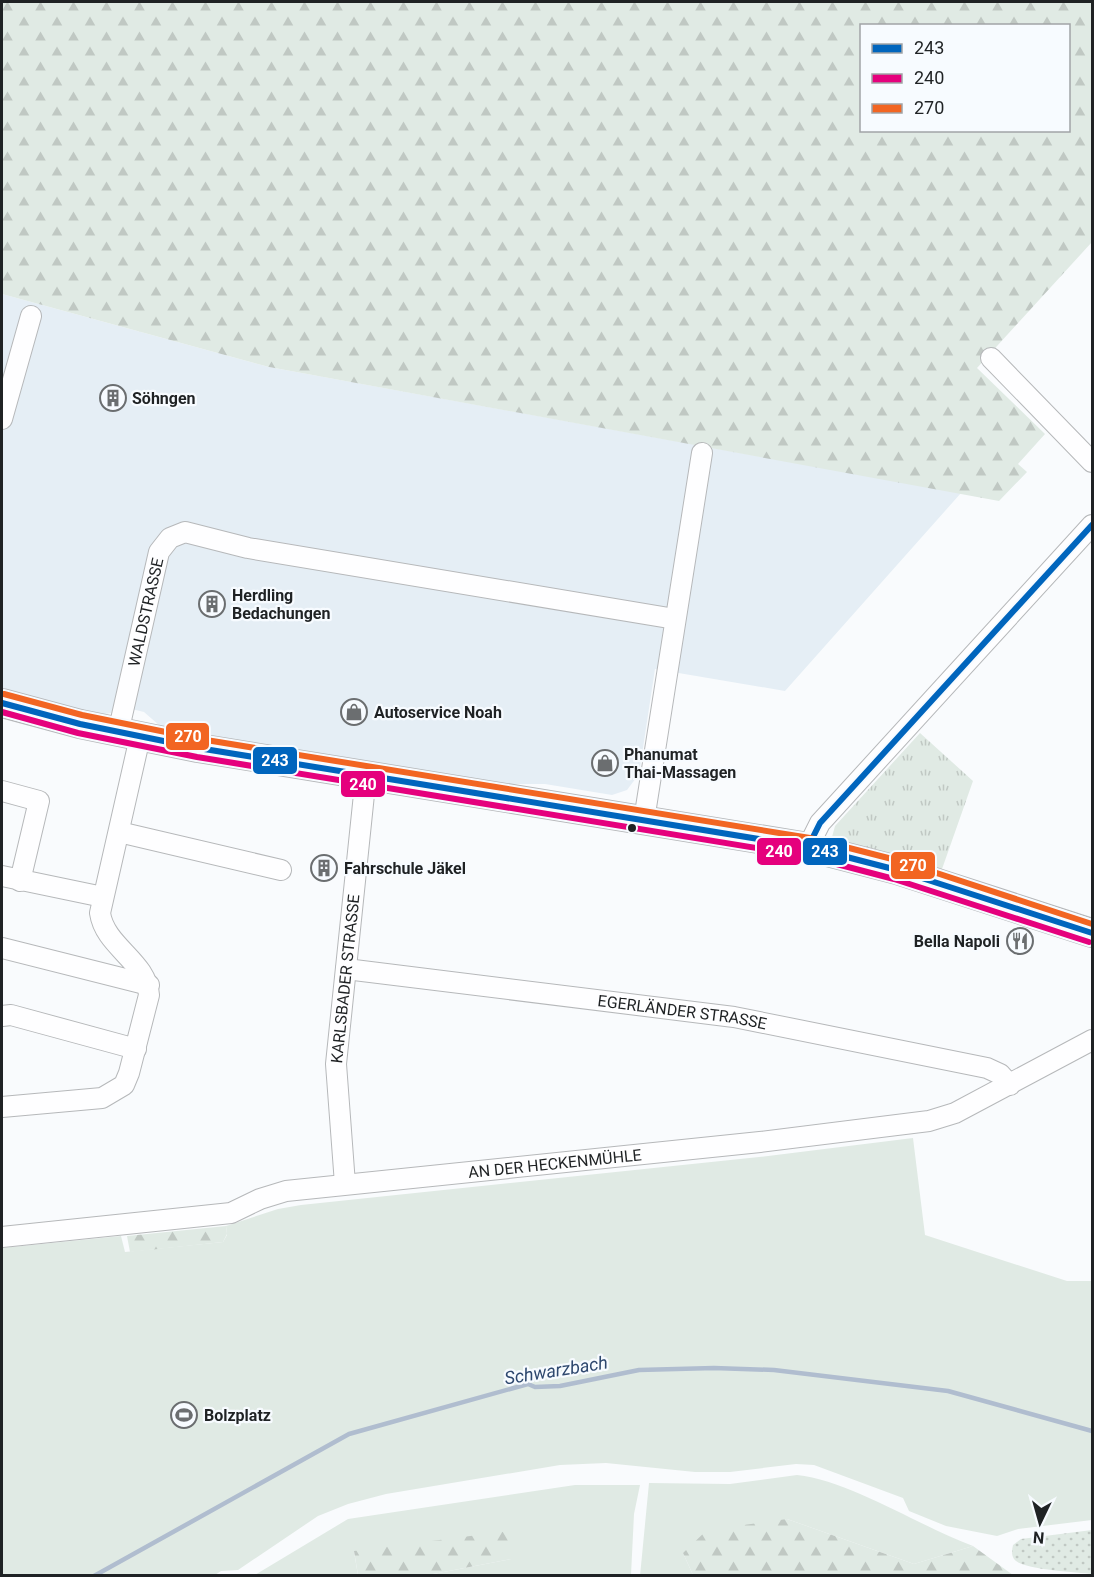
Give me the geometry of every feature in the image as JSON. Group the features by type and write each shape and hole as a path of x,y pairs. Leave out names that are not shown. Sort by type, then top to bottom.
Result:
{"main road":[{"path":"2,703 129,735 808,847 897,870 1092,933"}],"street":[{"path":"2,419 32,316"},
{"path":"991,358 1092,462"},
{"path":"644,820 702,453"},
{"path":"808,847 820,823 1092,525"},
{"name":"WALDSTRASSE","path":"129,735 159,552 170,538 185,532 248,548 675,619"},
{"path":"2,1107 90,1099 111,1094 124,1085 136,1049 149,985 105,932 100,913 119,832 129,735"},
{"name":"KARLSBADER STRASSE","path":"345,1184 336,1074 366,775"},
{"path":"2,791 39,801 11,879 103,897"},
{"path":"119,832 281,870"},
{"path":"2,948 149,985"},
{"name":"EGERLÄNDER STRASSE","path":"346,969 777,1024 987,1068 1000,1074 1010,1085"},
{"path":"2,1016 11,1016 136,1049"},
{"name":"AN DER HECKENMÜHLE","path":"2,1237 231,1213 260,1199 286,1191 760,1142 928,1121 955,1113 1092,1040"}],"shaded area":[{"path":"2,294 269,367 961,493 785,691 655,669 639,774 627,790 612,795 545,784 497,784 167,732 144,712 115,705 111,713 99,715 2,692"}],"green space":[{"path":"2,2 1092,2 1092,242 977,368 1045,434 1018,464 1027,472 999,501 269,367 2,294"},
{"path":"920,733 973,781 942,869 841,842 832,837 835,826"},
{"path":"913,1138 925,1235 1067,1281 1092,1281 1092,1520 1018,1529 997,1536 946,1526 909,1511 903,1498 814,1465 796,1464 730,1472 695,1472 606,1463 560,1465 386,1494 348,1504 318,1516 238,1570 221,1571 215,1575 2,1576 2,1248 121,1236 125,1252 223,1242 227,1235 226,1226 278,1209 301,1205 759,1157"},
{"path":"226,1226 227,1234 223,1242 130,1252 127,1236"},
{"path":"797,1475 840,1486 973,1546 914,1564 787,1519 683,1553 693,1575 640,1576 649,1483 730,1484"},
{"path":"575,1485 640,1485 634,1514 631,1575 428,1575 511,1559 354,1552 358,1575 253,1576 348,1519"},
{"path":"787,1519 914,1564 973,1546 1013,1575 693,1575 683,1553 707,1530"},
{"path":"1092,1530 1092,1574 1027,1566 1019,1563 1012,1555 1013,1545 1021,1539"},
{"path":"509,1531 511,1559 428,1575 358,1575 354,1551"}],"waterway":[{"name":"Schwarzbach","path":"94,1576 349,1434 528,1384 535,1387 560,1386 639,1370 714,1368 774,1370 948,1391 1092,1431"}],"transit line":[{"name":"243","path":"808,847 820,823 1092,525"},
{"name":"270","path":"4,694 82,715 200,739 810,838 900,861 1092,924"},
{"name":"243","path":"2,703 80,724 198,748 808,847 897,870 1092,933"},
{"name":"240","path":"2,712 78,733 197,757 806,856 894,879 1089,942"}],"place":[{"name":"Söhngen","path":"113,398"},
{"name":"Herdling Bedachungen","path":"212,604"},
{"name":"Autoservice Noah","path":"354,712"},
{"name":"Phanumat Thai-Massagen","path":"605,763"},
{"name":"Fahrschule Jäkel","path":"324,868"},
{"name":"Bella Napoli","path":"1020,941"},
{"name":"Bolzplatz","path":"184,1415"}]}
